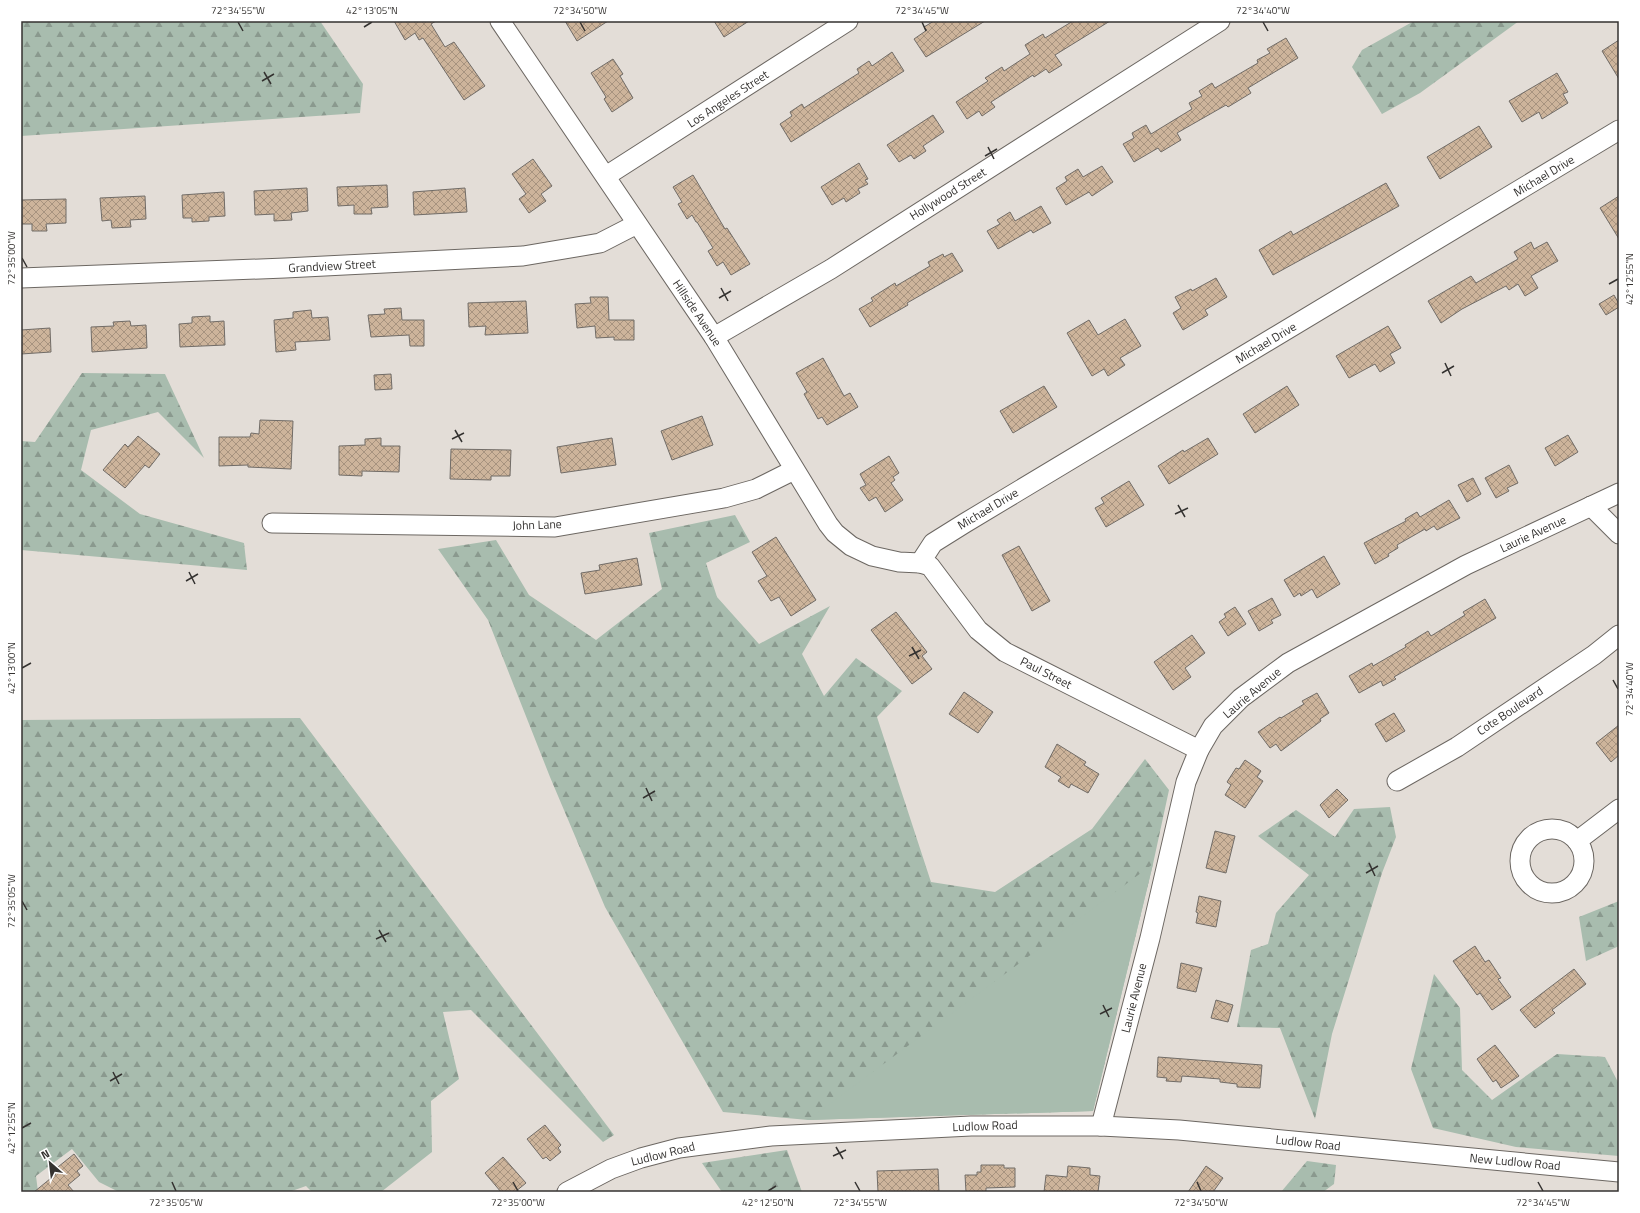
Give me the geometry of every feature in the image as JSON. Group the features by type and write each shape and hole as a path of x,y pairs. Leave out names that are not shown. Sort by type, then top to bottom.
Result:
{"street":[{"name":"Hillside Avenue","path":"500,21 714,337 828,524 835,533 850,546 872,556 899,562 920,563"},
{"name":"Los Angeles Street","path":"606,176 848,21"},
{"name":"Hollywood Street","path":"714,337 838,265 1220,21"},
{"name":"Michael Drive","path":"920,563 933,543 965,523 1619,130"},
{"name":"Grandview Street","path":"21,278 285,268 523,256 600,243 637,224"},
{"name":"John Lane","path":"272,524 555,527 724,498 756,489 794,470"},
{"name":"Laurie Avenue","path":"1101,1126 1150,938 1186,782 1199,750 1214,726 1226,711 1257,685 1288,663 1466,566 1619,493"},
{"path":"1592,506 1619,534"},
{"name":"Paul Street","path":"920,563 930,566 935,571 958,605 978,630 1006,652 1036,669 1199,750"},
{"name":"Cote Boulevard","path":"1397,781 1456,746 1594,655 1619,635"},
{"path":"1577,842 1619,809"},
{"name":"Ludlow Road","path":"567,1192 611,1169 640,1158 679,1148 771,1136 971,1126 1101,1126 1224,1134 1411,1153"},
{"name":"New Ludlow Road","path":"1411,1153 1619,1172"}],"green space":[{"path":"21,21 320,21 363,84 360,113 21,136"},
{"path":"1414,21 1519,21 1420,93 1382,114 1352,67 1362,50"},
{"path":"82,373 165,374 204,458 158,412 91,430 81,470 140,514 244,543 247,570 21,550 21,441 35,442"},
{"path":"735,515 750,542 706,563 717,597 759,644 830,606 802,654 824,696 856,658 902,691 877,717 931,882 995,892 1092,829 1145,759 1169,790 1153,864 1093,1111 808,1120 723,1112 605,907 550,777 488,620 438,549 496,540 529,595 596,640 662,589 649,533"},
{"path":"300,718 614,1135 603,1142 471,1010 443,1012 459,1079 431,1101 432,1152 381,1192 312,1192 306,1186 289,1192 119,1192 99,1182 72,1149 36,1176 38,1192 21,1192 21,720"},
{"path":"1390,807 1396,837 1382,873 1332,1034 1315,1119 1280,1028 1237,1027 1251,950 1268,944 1276,913 1309,875 1258,836 1296,810 1335,837 1354,809"},
{"path":"1153,864 1093,1111 808,1120"},
{"path":"1619,901 1619,946 1586,961 1579,917"},
{"path":"1434,974 1460,1008 1462,1070 1492,1100 1557,1054 1605,1057 1619,1084 1619,1156 1516,1147 1433,1128 1411,1069"},
{"path":"787,1150 802,1192 722,1192 702,1163"},
{"path":"1307,1161 1336,1165 1334,1184 1323,1192 1281,1192"}],"building":[{"path":"394,21 436,21 431,24 445,47 454,42 485,86 464,100 423,38 419,40 415,33 405,40"},
{"path":"565,21 608,21 577,41"},
{"path":"714,21 749,21 724,37"},
{"path":"934,21 985,21 926,57 914,39 927,30 924,27"},
{"path":"1073,21 1110,21 1055,55 1062,65 1049,73 1046,69 1034,77 1033,75 991,102 995,107 982,116 979,111 967,119 956,102 988,81 985,78 1002,67 1004,71 1030,54 1025,45 1043,34 1045,38"},
{"path":"1286,38 1298,58 1248,88 1251,93 1228,107 1226,105 1177,133 1181,140 1161,152 1158,148 1134,162 1123,144 1134,138 1132,133 1146,125 1151,134 1192,109 1189,103 1202,96 1199,91 1212,83 1215,88 1258,63 1257,60 1270,53 1267,49"},
{"path":"1619,40 1619,79 1602,51"},
{"path":"892,52 904,71 791,142 780,124 792,116 790,112 802,104 804,108 859,73 857,69 869,61 872,66"},
{"path":"613,59 623,74 620,76 633,98 612,112 604,99 606,97 591,73"},
{"path":"1557,73 1568,92 1563,94 1568,103 1542,119 1539,112 1522,122 1509,101"},
{"path":"933,115 944,132 923,146 926,151 914,159 911,155 899,162 887,145"},
{"path":"1479,126 1492,147 1440,179 1427,157"},
{"path":"533,159 552,186 541,194 546,201 529,213 519,199 526,194 512,174"},
{"path":"859,163 868,179 865,180 868,184 858,189 860,193 846,202 844,198 832,205 821,187"},
{"path":"1102,166 1113,182 1092,196 1089,192 1066,205 1056,188 1067,181 1065,177 1078,169 1083,177"},
{"path":"693,175 725,229 727,228 750,264 731,275 723,262 717,266 708,251 713,248 697,222 692,215 687,219 678,204 682,202 673,187"},
{"path":"1386,183 1399,206 1273,275 1259,250 1291,231 1293,235"},
{"path":"387,185 388,207 371,208 372,214 354,214 354,205 338,206 337,187"},
{"path":"307,188 308,211 291,213 292,220 274,221 274,214 255,215 254,191"},
{"path":"465,188 467,212 414,215 413,192"},
{"path":"224,192 225,216 209,217 209,221 192,222 192,218 183,218 182,195"},
{"path":"145,196 146,219 130,220 131,227 112,228 111,220 102,221 100,198"},
{"path":"1619,196 1619,239 1600,208"},
{"path":"66,199 66,223 46,224 47,231 32,231 32,224 21,224 21,200"},
{"path":"1041,206 1051,223 1033,233 1031,230 998,249 987,231 1000,224 997,220 1010,212 1015,221"},
{"path":"1531,242 1534,249 1547,242 1558,261 1531,276 1538,288 1525,296 1518,284 1509,290 1506,286 1462,309 1441,323 1428,301 1471,276 1476,283 1518,259 1514,252"},
{"path":"952,253 963,271 907,303 908,305 870,327 859,309 873,301 871,298 895,283 896,286 930,266 928,262 943,254 944,257"},
{"path":"1216,278 1227,297 1205,310 1208,315 1183,330 1173,313 1181,308 1175,297 1191,289 1192,291"},
{"path":"1614,295 1619,307 1606,315 1599,304"},
{"path":"590,297 608,297 609,320 634,320 634,340 614,340 614,337 596,338 595,326 577,328 575,304 591,303"},
{"path":"526,301 528,333 485,335 486,326 469,327 468,303"},
{"path":"401,308 402,320 424,320 424,346 410,346 409,335 371,337 368,315 385,314 384,309"},
{"path":"311,310 312,318 328,317 330,340 295,342 296,350 276,352 274,320 293,318 293,312"},
{"path":"210,316 210,322 224,321 225,345 180,347 179,324 192,323 192,317"},
{"path":"1125,319 1141,346 1120,358 1125,365 1108,376 1104,369 1092,376 1067,333 1089,320 1098,335"},
{"path":"130,321 131,326 146,325 147,348 92,352 91,327 114,326 113,322"},
{"path":"1388,326 1401,348 1390,354 1395,363 1380,372 1375,364 1349,378 1336,356"},
{"path":"50,328 51,352 21,354 21,330"},
{"path":"823,358 844,396 850,393 858,407 827,425 822,417 818,419 804,394 807,392 796,373"},
{"path":"391,374 392,389 375,390 374,375"},
{"path":"1044,386 1057,407 1013,433 1000,411"},
{"path":"1287,386 1299,405 1255,433 1243,414"},
{"path":"702,416 713,445 672,460 661,431"},
{"path":"260,420 293,421 291,469 248,467 248,465 219,466 219,437 250,437 251,433 259,434"},
{"path":"1568,435 1578,452 1555,466 1545,448"},
{"path":"138,436 160,454 149,468 145,465 125,488 103,470 125,444 128,447"},
{"path":"381,438 381,446 400,446 399,472 362,471 362,476 339,475 339,446 365,445 365,439"},
{"path":"612,438 616,465 561,473 557,447"},
{"path":"1208,438 1218,454 1169,484 1158,466 1183,450 1184,452"},
{"path":"451,449 511,450 510,476 491,476 491,480 450,479"},
{"path":"889,456 899,473 893,477 895,480 891,483 903,500 885,512 876,497 869,501 860,488 866,485 860,474"},
{"path":"1509,465 1518,483 1507,488 1509,491 1496,498 1485,478"},
{"path":"1473,478 1481,494 1467,502 1458,485"},
{"path":"1129,481 1144,505 1106,527 1095,508 1104,503 1101,498"},
{"path":"1449,500 1460,518 1437,530 1434,526 1426,531 1425,529 1397,545 1398,548 1388,554 1389,556 1375,564 1364,543 1406,521 1405,519 1417,512 1420,517"},
{"path":"776,537 816,600 791,616 779,597 771,601 758,581 767,576 752,552"},
{"path":"1019,546 1050,601 1032,611 1002,555"},
{"path":"1324,556 1340,584 1317,598 1312,589 1301,596 1300,593 1294,597 1284,580"},
{"path":"637,558 642,585 585,594 581,573 600,570 599,565"},
{"path":"1272,598 1281,615 1271,620 1273,623 1259,631 1248,611"},
{"path":"1485,599 1496,618 1394,677 1396,679 1383,686 1381,681 1359,693 1349,676 1372,663 1373,666 1406,647 1405,645 1428,631 1431,636 1465,615 1463,612"},
{"path":"1235,607 1246,624 1228,636 1219,622 1226,617 1224,614"},
{"path":"896,612 927,652 922,656 932,669 912,684 871,630"},
{"path":"1192,635 1205,653 1185,668 1191,677 1173,690 1154,662"},
{"path":"964,692 993,712 978,733 949,714"},
{"path":"1317,693 1329,713 1320,719 1321,721 1281,751 1276,744 1270,748 1258,732 1280,717 1281,718 1304,704 1302,701"},
{"path":"1394,713 1405,731 1386,742 1375,724"},
{"path":"1619,725 1619,755 1611,762 1596,743"},
{"path":"1057,744 1086,762 1084,765 1099,774 1088,793 1071,784 1069,788 1058,781 1061,777 1045,767"},
{"path":"1245,760 1261,771 1257,777 1263,781 1245,808 1225,795 1231,785 1227,782 1236,768 1239,769"},
{"path":"1337,789 1348,800 1329,818 1320,805"},
{"path":"1215,831 1235,836 1226,873 1206,868"},
{"path":"1199,896 1221,901 1216,927 1196,923 1198,913 1196,912"},
{"path":"1475,946 1485,962 1489,960 1501,978 1498,979 1511,997 1492,1010 1480,993 1477,995 1453,961"},
{"path":"1181,963 1202,968 1196,992 1177,988"},
{"path":"1574,969 1586,984 1552,1010 1555,1013 1535,1028 1520,1010"},
{"path":"1216,1000 1233,1005 1228,1022 1211,1018"},
{"path":"1495,1045 1519,1076 1501,1088 1496,1080 1493,1082 1477,1059"},
{"path":"1158,1057 1262,1065 1260,1088 1237,1087 1237,1084 1220,1082 1220,1079 1182,1076 1181,1082 1166,1081 1167,1078 1157,1077"},
{"path":"545,1125 561,1145 558,1148 561,1152 550,1161 546,1157 543,1159 527,1139"},
{"path":"74,1154 83,1166 77,1171 80,1175 68,1185 74,1192 34,1192 56,1174 53,1171"},
{"path":"503,1157 526,1183 515,1192 501,1192 485,1173"},
{"path":"981,1165 1004,1165 1004,1168 1015,1168 1015,1187 986,1188 986,1192 966,1192 965,1175 977,1175 977,1172 981,1172"},
{"path":"1068,1166 1090,1168 1090,1175 1100,1176 1098,1192 1044,1192 1046,1175 1067,1177"},
{"path":"1206,1166 1223,1178 1213,1192 1188,1192"},
{"path":"938,1169 939,1192 878,1192 877,1171"}]}
